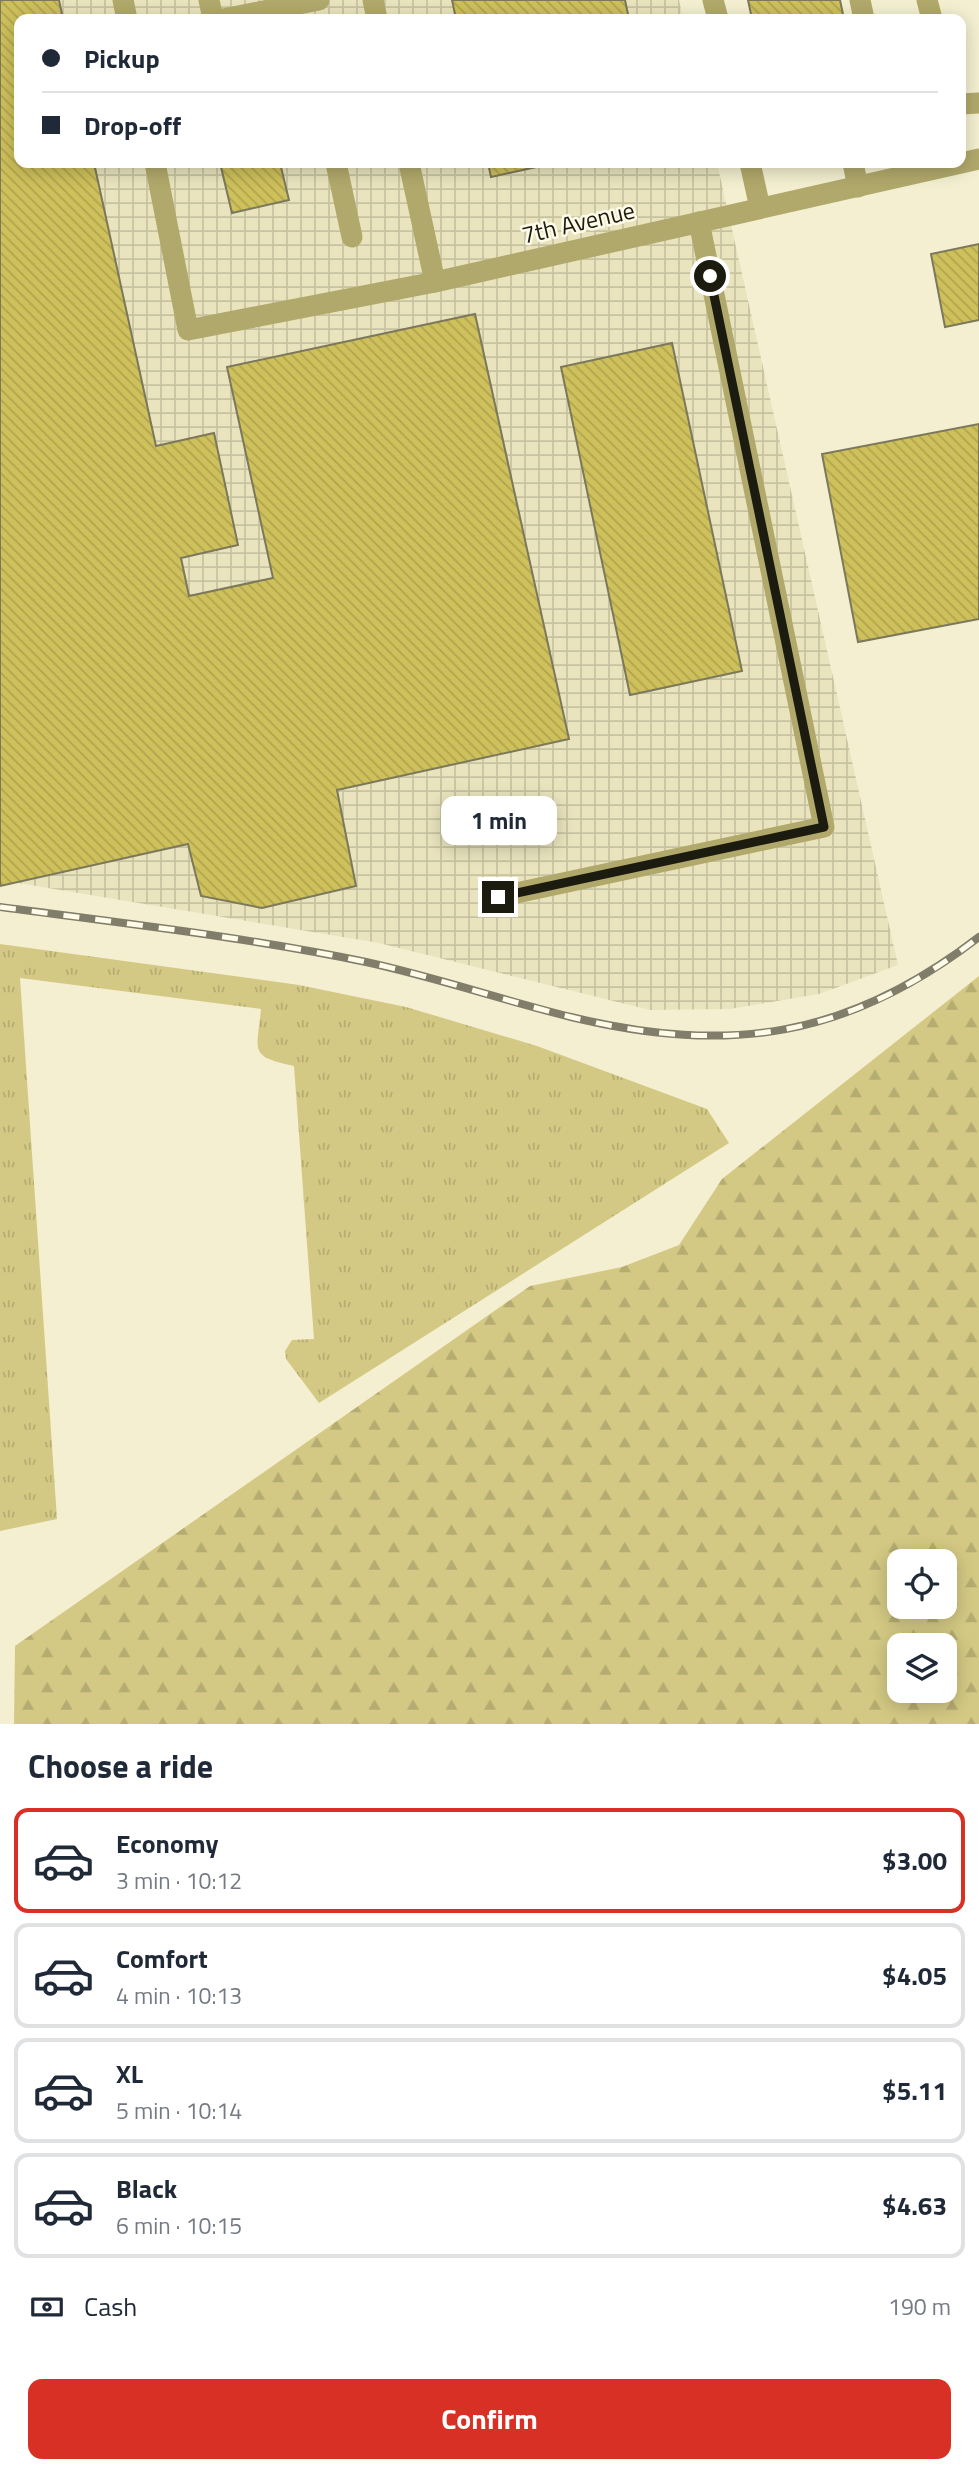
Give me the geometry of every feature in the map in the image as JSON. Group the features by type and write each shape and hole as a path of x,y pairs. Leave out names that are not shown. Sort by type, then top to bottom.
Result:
{"street":[{"path":"255,14 307,6"},
{"name":"7th Avenue","path":"156,168 188,330 435,282 940,168"},
{"path":"337,168 352,237"},
{"path":"410,168 435,282"},
{"path":"751,168 760,208"},
{"path":"854,168 858,187"},
{"path":"498,897 824,827 699,222"}],"shaded area":[{"path":"0,0 679,0 682,14 14,14 14,168 718,168 898,965 819,994 730,1009 650,1010 379,943 0,880"}],"green space":[{"path":"0,944 299,985 406,1007 537,1046 707,1109 729,1143 319,1403 286,1359 285,1351 292,1340 314,1339 294,1066 269,1059 259,1050 261,1009 20,978 57,1519 0,1531"},
{"path":"979,976 979,1724 14,1724 15,1646 530,1286 622,1267 679,1245 722,1179"}],"building":[{"path":"0,0 59,0 62,14 14,14 14,168 95,168 156,446 214,433 238,545 181,558 189,596 273,578 227,367 475,314 569,739 337,790 356,886 262,908 201,896 188,844 0,886"},
{"path":"452,0 625,0 628,14 455,14"},
{"path":"748,0 840,0 843,14 751,14"},
{"path":"221,168 281,168 289,200 232,213"},
{"path":"489,168 532,168 491,177"},
{"path":"979,244 979,320 945,327 931,254"},
{"path":"672,343 742,671 630,695 561,367"},
{"path":"979,424 979,619 858,642 822,454"}],"railway":[{"path":"0,907 184,931 321,953 392,968 571,1017 629,1029 683,1035 735,1035 786,1029 834,1017 882,997 930,971 979,937"}],"route":[{"path":"498,897 824,827 710,276"}]}
